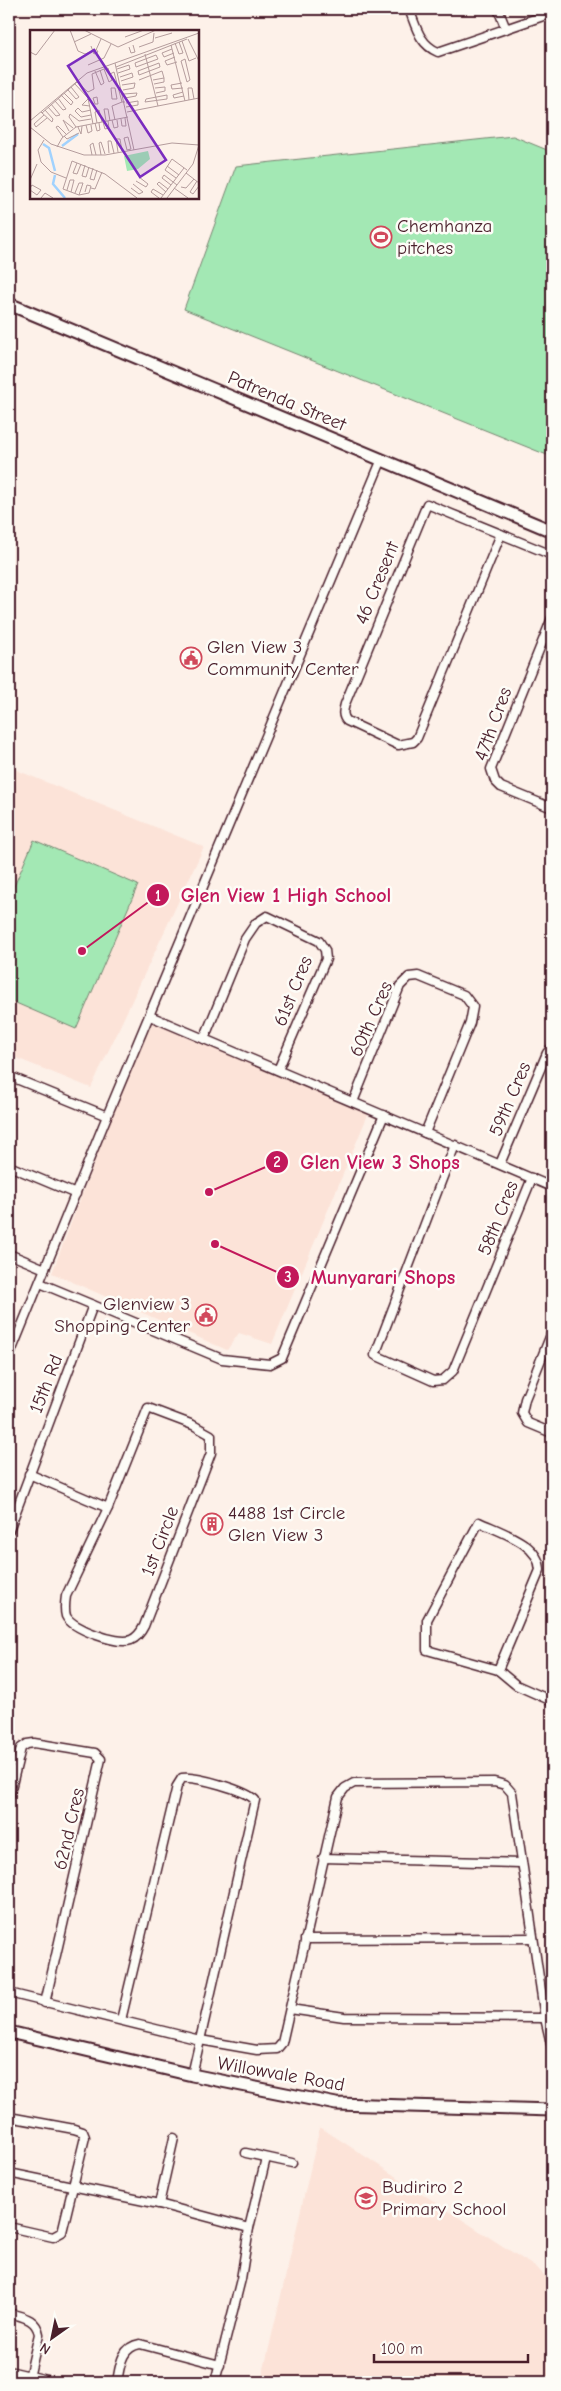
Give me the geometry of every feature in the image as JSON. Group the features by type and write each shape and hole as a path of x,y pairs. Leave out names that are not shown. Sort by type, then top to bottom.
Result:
{"street":[{"path":"409,9 421,39 427,47 438,52 552,13"},
{"path":"498,9 506,29"},
{"name":"Patrenda Street","path":"9,304 552,531"},
{"path":"9,1357 12,1342 40,1283 107,1116 382,459"},
{"name":"46 Cresent","path":"427,504 500,534 417,738 413,742 398,745 347,722 342,712 427,504"},
{"path":"500,534 552,555"},
{"name":"47th Cres","path":"552,618 491,770 495,781 501,787 552,808"},
{"name":"61st Cres","path":"204,1039 245,939 256,923 267,916 319,941 326,950 326,959 278,1070"},
{"name":"60th Cres","path":"353,1102 400,986 409,977 418,976 464,995 473,1007 470,1023 425,1133"},
{"path":"150,1016 552,1187"},
{"name":"59th Cres","path":"500,1164 546,1053 552,1047"},
{"path":"9,1076 107,1116"},
{"path":"40,1283 222,1360 270,1364 282,1358 384,1115"},
{"name":"58th Cres","path":"455,1145 375,1355 433,1381 444,1380 453,1371 532,1178"},
{"path":"9,1166 76,1194"},
{"path":"9,1254 45,1270"},
{"name":"15th Rd","path":"9,1530 93,1305"},
{"path":"552,1332 525,1399 522,1413 528,1423 552,1433"},
{"name":"1st Circle","path":"148,1408 193,1425 211,1436 211,1453 144,1626 139,1635 129,1641 111,1640 73,1625 67,1617 64,1608 66,1596 108,1508 148,1408"},
{"path":"29,1474 108,1508"},
{"path":"498,1670 540,1570 540,1560 531,1548 479,1522 427,1620 427,1650 498,1670 516,1684 552,1701"},
{"name":"62nd Cres","path":"9,1797 22,1748 27,1744 34,1743 95,1753 101,1759 45,2002"},
{"path":"121,2020 175,1792 182,1778 192,1778 248,1794 255,1800 192,2075"},
{"path":"9,1993 200,2040 257,2050 277,2049 282,2043 338,1797 345,1788 354,1783 494,1782 505,1785 512,1794 545,2018 552,2048"},
{"path":"323,1858 521,1863"},
{"path":"305,1939 533,1938"},
{"path":"290,2009 344,2017 545,2018"},
{"name":"Willowvale Road","path":"9,2032 192,2075 336,2104 552,2110"},
{"path":"9,2118 74,2129 83,2132 85,2137 70,2185 62,2232 57,2236 9,2227"},
{"path":"158,2204 174,2138"},
{"path":"246,2153 292,2163"},
{"path":"215,2382 241,2279 249,2228 266,2158"},
{"path":"9,2173 158,2204 249,2228"},
{"path":"9,2314 28,2318 38,2328 39,2334 28,2379"},
{"path":"117,2382 122,2358 126,2349 133,2345 140,2344 220,2364"},
{"path":"9,2371 28,2379 56,2382"}],"shaded area":[{"path":"9,767 204,847 91,1088 9,1055"},
{"path":"153,1021 369,1112 272,1344 239,1333 227,1350 52,1273 118,1100"},
{"name":"Budiriro 2 Primary School","path":"320,2127 538,2269 552,2283 552,2382 261,2382"}],"green space":[{"name":"Chemhanza pitches","path":"513,136 552,152 552,457 184,309 236,166"},
{"path":"34,840 138,885 76,1029 9,1000 9,898"}],"place":[{"name":"Chemhanza pitches","path":"381,237"},
{"name":"Glen View 3 Community Center","path":"191,658"},
{"name":"Glen View 1 High School","path":"82,951"},
{"name":"Glen View 3 Shops","path":"209,1192"},
{"name":"Munyarari Shops","path":"215,1244"},
{"name":"Glenview 3 Shopping Center","path":"206,1315"},
{"name":"4488 1st Circle Glen View 3","path":"212,1524"},
{"name":"Budiriro 2 Primary School","path":"366,2198"}]}
